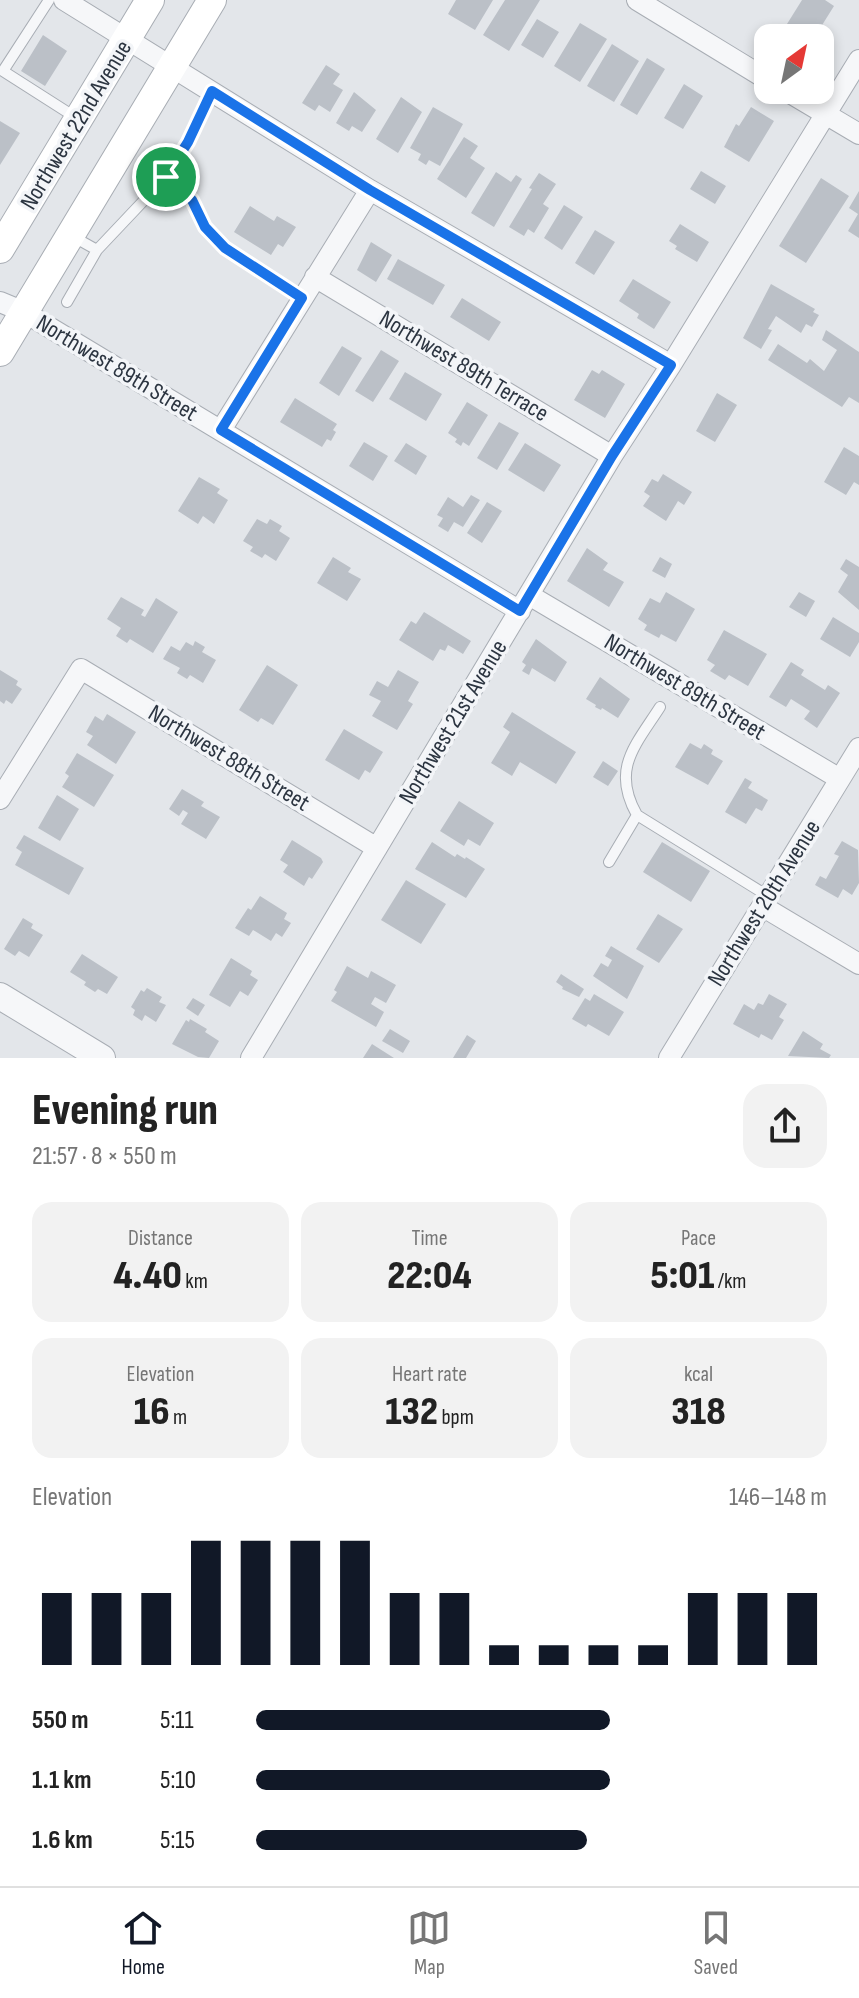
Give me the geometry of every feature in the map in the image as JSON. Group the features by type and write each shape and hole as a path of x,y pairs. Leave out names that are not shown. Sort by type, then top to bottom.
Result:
{"main road":[{"name":"Northwest 22nd Avenue","path":"0,249 150,0"},
{"path":"0,352 12,307 71,235 212,0"}],"street":[{"path":"64,0 370,190 671,365"},
{"path":"637,0 754,71"},
{"name":"Northwest 21st Avenue","path":"251,1058 612,456 859,60"},
{"path":"809,104 859,134"},
{"path":"221,430 370,190"},
{"name":"Northwest 89th Terrace","path":"315,277 612,456"},
{"name":"Northwest 89th Street","path":"12,307 524,603 840,779"},
{"name":"Northwest 88th Street","path":"0,799 81,669 377,848"},
{"name":"Northwest 20th Avenue","path":"677,1055 765,901 859,748"},
{"path":"765,901 859,964"},
{"path":"0,996 102,1058"}],"lane":[{"path":"49,0 3,71 79,119"},
{"path":"67,302 97,250 166,177 188,142 212,91"},
{"path":"166,177 192,200 205,227 225,248 302,298"},
{"path":"71,235 97,250"},
{"path":"660,707 627,760 626,796 637,815 765,901"},
{"path":"609,862 637,815"}],"building":[{"path":"456,0 493,0 475,30 448,14"},
{"path":"505,0 540,0 509,51 483,35"},
{"path":"802,0 825,0 834,6 823,24 787,24"},
{"path":"537,19 559,32 543,58 521,45"},
{"path":"580,23 607,39 580,82 554,66"},
{"path":"43,35 67,51 45,86 21,71"},
{"path":"612,44 639,61 614,102 587,86"},
{"path":"647,58 665,69 637,115 620,105"},
{"path":"326,65 340,74 333,84 343,90 330,112 319,105 315,111 302,103"},
{"path":"684,84 703,96 683,129 664,118"},
{"path":"354,92 376,110 362,132 352,126 349,131 336,123"},
{"path":"401,97 422,112 398,153 376,139"},
{"path":"433,107 463,124 440,166 429,160 426,165 418,160 421,154 410,148"},
{"path":"751,107 774,121 749,162 724,147 736,124 739,126"},
{"path":"0,121 20,133 0,165"},
{"path":"464,137 478,146 470,158 485,168 466,198 437,179"},
{"path":"701,171 726,186 715,204 690,189"},
{"path":"496,172 511,182 516,175 522,179 494,227 471,213"},
{"path":"539,173 556,184 543,204 549,208 534,233 528,229 524,236 509,227"},
{"path":"821,178 849,196 806,263 779,246"},
{"path":"859,191 859,238 848,231 858,214 849,208"},
{"path":"564,205 583,217 562,250 544,238"},
{"path":"250,206 274,221 277,216 296,227 283,247 278,244 271,255 234,232"},
{"path":"680,224 709,242 697,262 675,249 677,246 669,241"},
{"path":"595,230 615,242 594,275 575,263"},
{"path":"371,242 392,255 376,282 357,270"},
{"path":"398,259 445,285 433,305 387,279"},
{"path":"633,279 671,302 654,329 619,301"},
{"path":"771,284 815,309 813,312 819,315 812,327 806,324 801,333 776,316 761,349 743,338"},
{"path":"462,298 501,322 489,341 450,317"},
{"path":"826,330 859,352 859,403 849,397 842,407 768,360 778,344 807,363 810,359 824,371 837,350 822,340"},
{"path":"342,346 362,358 339,396 319,383"},
{"path":"381,350 399,361 373,402 355,391"},
{"path":"592,370 599,374 602,370 625,384 605,418 574,400"},
{"path":"405,372 442,394 426,421 389,399"},
{"path":"717,393 737,405 715,442 696,431"},
{"path":"295,398 337,424 331,441 327,439 322,447 280,422"},
{"path":"467,402 488,415 469,446 463,442 461,446 448,433"},
{"path":"499,422 519,433 497,470 477,458"},
{"path":"364,442 388,456 373,481 349,466"},
{"path":"406,443 427,456 416,475 394,461"},
{"path":"525,443 561,465 544,492 508,470"},
{"path":"844,447 859,456 859,485 854,482 846,495 824,482"},
{"path":"663,474 692,492 684,505 678,501 666,521 643,506 650,496 644,492 652,479 658,482"},
{"path":"199,477 220,489 217,493 228,500 214,524 203,516 198,524 178,511"},
{"path":"471,495 480,500 463,527 454,522 448,532 438,526 443,518 437,515 448,497 463,507"},
{"path":"487,502 502,511 482,543 467,533"},
{"path":"257,519 267,524 270,519 282,526 279,531 290,538 276,561 265,554 262,558 250,551 253,547 243,541"},
{"path":"587,548 608,563 603,570 624,582 609,607 567,581"},
{"path":"333,557 351,568 348,572 361,579 347,601 317,583"},
{"path":"660,557 672,564 665,578 652,571"},
{"path":"846,559 859,567 859,610 838,592 848,575 840,569"},
{"path":"666,592 695,609 676,642 644,630 647,625 638,619 650,598 660,603"},
{"path":"799,592 815,601 806,617 789,607"},
{"path":"121,597 144,610 141,615 145,617 156,598 178,612 153,653 130,639 127,643 116,636 121,628 107,619"},
{"path":"424,612 471,641 463,654 448,645 445,651 440,649 433,661 399,640 411,621 416,624"},
{"path":"833,617 859,633 859,642 850,657 820,639"},
{"path":"724,630 767,654 748,686 729,675 725,680 710,671 715,665 707,660"},
{"path":"536,639 567,662 555,682 532,668 529,675 522,671 526,665 522,662"},
{"path":"195,641 205,647 202,652 216,660 203,683 190,675 187,679 177,673 180,668 163,659 171,646 180,651 186,642 193,646"},
{"path":"791,662 804,670 801,675 825,690 828,685 840,693 817,728 804,719 810,711 791,699 786,707 769,697"},
{"path":"267,665 298,685 273,725 261,718 258,722 239,710"},
{"path":"0,670 18,681 16,685 22,689 12,704 6,700 4,704 0,701"},
{"path":"398,670 419,682 408,701 413,704 397,730 372,716 381,701 369,695 377,681 388,687"},
{"path":"600,677 630,699 618,718 586,699"},
{"path":"512,712 576,752 556,784 520,762 512,776 491,763 510,732 503,727"},
{"path":"107,714 136,732 116,764 87,745 93,736 86,732 95,716 103,721"},
{"path":"344,729 383,752 370,773 365,770 359,780 325,760"},
{"path":"690,743 701,749 704,744 713,750 711,754 723,761 708,785 675,767"},
{"path":"77,753 114,775 94,807 62,787 69,776 65,773"},
{"path":"603,761 618,771 608,786 593,777"},
{"path":"745,778 752,782 748,788 768,800 762,811 756,808 746,824 725,812"},
{"path":"182,789 204,802 201,806 220,817 206,839 181,824 188,813 183,810 179,816 169,809"},
{"path":"57,795 79,809 60,841 38,828"},
{"path":"459,801 494,823 480,846 468,839 464,846 440,831"},
{"path":"24,835 84,868 69,895 15,865 22,852 16,848"},
{"path":"292,840 323,862 304,886 283,872 288,865 280,860"},
{"path":"842,841 858,850 859,883 852,895 843,889 838,898 815,885 820,876 826,879 839,856 834,854"},
{"path":"432,842 455,857 457,854 466,857 485,869 466,898 415,869"},
{"path":"662,842 710,871 691,902 643,872"},
{"path":"406,880 446,904 421,944 381,920"},
{"path":"260,896 287,913 284,919 291,923 282,937 276,933 271,941 253,930 249,936 235,928"},
{"path":"658,914 683,929 659,963 636,949"},
{"path":"23,918 33,924 31,928 43,935 29,957 19,951 15,956 4,949"},
{"path":"611,946 644,966 627,999 593,976 601,963 608,967 612,960 605,956"},
{"path":"82,954 118,977 107,994 98,989 95,992 70,972"},
{"path":"231,958 252,971 250,975 258,980 248,996 240,991 230,1007 209,995"},
{"path":"347,966 368,978 371,971 396,985 386,1003 375,997 371,1004 384,1012 376,1027 331,1001"},
{"path":"561,974 584,989 579,997 562,989 556,982"},
{"path":"147,988 162,997 159,1002 166,1005 156,1022 145,1015 142,1021 133,1015 135,1010 131,1007 141,990 144,992"},
{"path":"594,994 624,1012 609,1036 572,1019 585,998 590,1001"},
{"path":"769,994 787,1004 779,1017 784,1020 772,1040 761,1034 759,1038 733,1024 744,1004 754,1010 758,1003 763,1005"},
{"path":"193,998 205,1005 198,1016 186,1008"},
{"path":"190,1019 219,1041 209,1058 198,1057 172,1044 186,1020 189,1022"},
{"path":"390,1029 410,1041 403,1053 382,1041"},
{"path":"803,1031 823,1044 820,1049 831,1055 829,1058 788,1056"},
{"path":"467,1035 476,1041 466,1058 453,1058"},
{"path":"372,1044 394,1058 363,1058"}],"route":[{"path":"212,91 370,190 671,365 612,456 520,611 221,430 302,298 225,248 205,227 192,200 166,177 188,142 212,91"}]}
